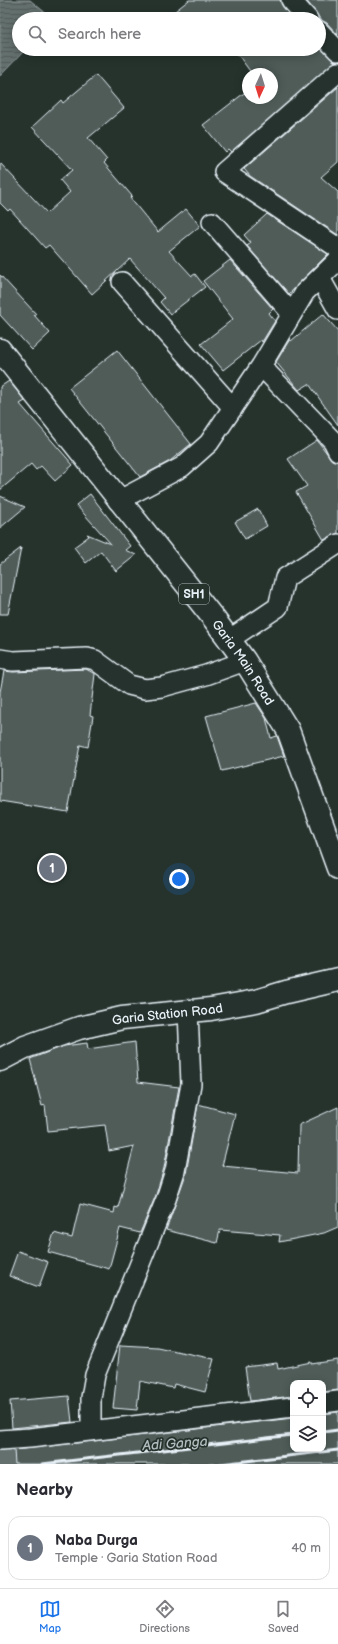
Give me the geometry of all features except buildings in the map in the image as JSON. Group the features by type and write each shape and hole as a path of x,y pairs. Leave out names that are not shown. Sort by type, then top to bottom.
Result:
{"main road":[{"name":"Garia Main Road","path":"0,350 118,501 230,639 245,661 288,730 338,868"},
{"name":"Garia Station Road","path":"0,1060 25,1047 79,1028 122,1018 211,1010 256,1001 286,992 338,980"}],"street":[{"path":"291,0 302,12"},
{"path":"326,38 338,51"},
{"path":"338,72 224,172 338,248"},
{"path":"212,222 292,314"},
{"path":"118,501 182,467 209,443 261,366 305,292 338,260"},
{"path":"320,278 338,310"},
{"path":"122,282 233,408"},
{"path":"261,366 336,443"},
{"path":"230,639 278,607 285,578 338,544"},
{"path":"0,659 13,661 87,658 95,660 129,685 145,689 162,687 206,675 245,661"},
{"path":"91,1431 91,1398 95,1375 163,1206 175,1171 191,1084 188,1011"},
{"path":"326,1403 338,1401"},
{"path":"0,1440 30,1438 290,1407"}],"shaded area":[{"path":"0,0 30,0 45,12 12,12 12,56 19,56 0,76"}],"waterway":[{"name":"Adi Ganga","path":"10,1464 67,1456"}],"railway":[{"path":"326,1432 338,1430"},
{"path":"42,1464 290,1435"},
{"path":"220,1464 338,1450"}],"place":[{"name":"Naba Durga","path":"52,868"}]}
